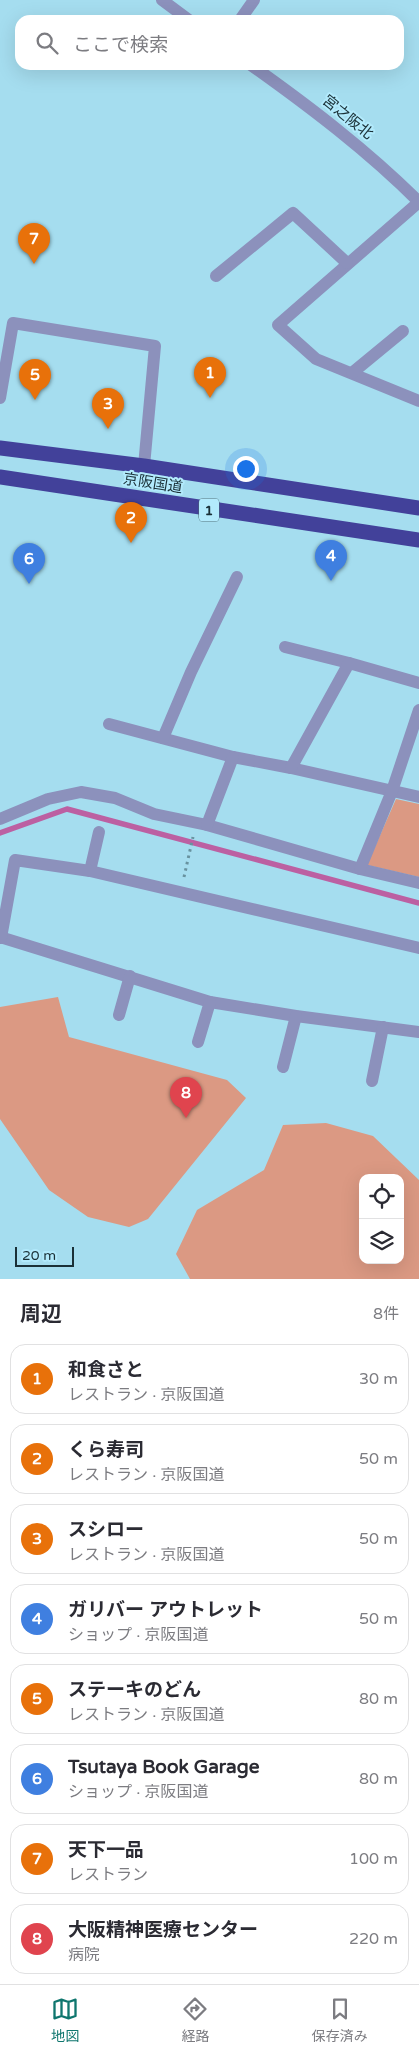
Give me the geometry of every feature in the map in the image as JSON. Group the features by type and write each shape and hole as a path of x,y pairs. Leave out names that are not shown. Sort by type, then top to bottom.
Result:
{"highway":[{"name":"京阪国道","path":"0,448 144,466 419,508"},
{"name":"京阪国道","path":"0,477 419,540"}],"street":[{"path":"163,0 182,15"},
{"path":"244,15 254,0"},
{"name":"宮之阪北","path":"258,70 314,110 387,170 419,202"},
{"path":"419,202 278,325 316,359 419,402"},
{"path":"216,276 293,213 347,263"},
{"path":"0,396 14,323 155,346 144,466"},
{"path":"352,374 403,331"},
{"path":"163,738 191,672 237,577"},
{"path":"285,647 419,683"},
{"path":"291,768 349,663"},
{"path":"360,869 392,791 419,710"},
{"path":"109,724 233,757 419,797"},
{"path":"208,825 233,757"},
{"path":"0,820 48,799 82,792 115,798 154,814 208,825 360,869 419,883"},
{"path":"90,871 99,832"},
{"path":"419,948 90,871 15,860 1,937 210,1002 296,1016 419,1032"},
{"path":"119,1015 130,976"},
{"path":"198,1042 210,1002"},
{"path":"283,1067 296,1016"},
{"path":"372,1081 384,1027"}],"path":[{"path":"180,892 192,845"}],"shaded area":[{"path":"396,799 419,804 419,877 367,865"},
{"path":"58,997 69,1037 227,1080 246,1098 148,1219 129,1227 88,1217 49,1190 0,1119 0,1007"},
{"path":"326,1123 373,1136 419,1180 419,1279 190,1279 176,1254 197,1210 264,1170 283,1125"}],"waterway":[{"path":"0,833 67,809 419,903"}],"place":[{"name":"天下一品","path":"34,264"},
{"name":"和食さと","path":"210,398"},
{"name":"ステーキのどん","path":"35,400"},
{"name":"スシロー","path":"108,429"},
{"name":"くら寿司","path":"131,543"},
{"name":"ガリバー アウトレット","path":"331,581"},
{"name":"Tsutaya Book Garage","path":"29,584"},
{"name":"大阪精神医療センター","path":"186,1118"}]}
